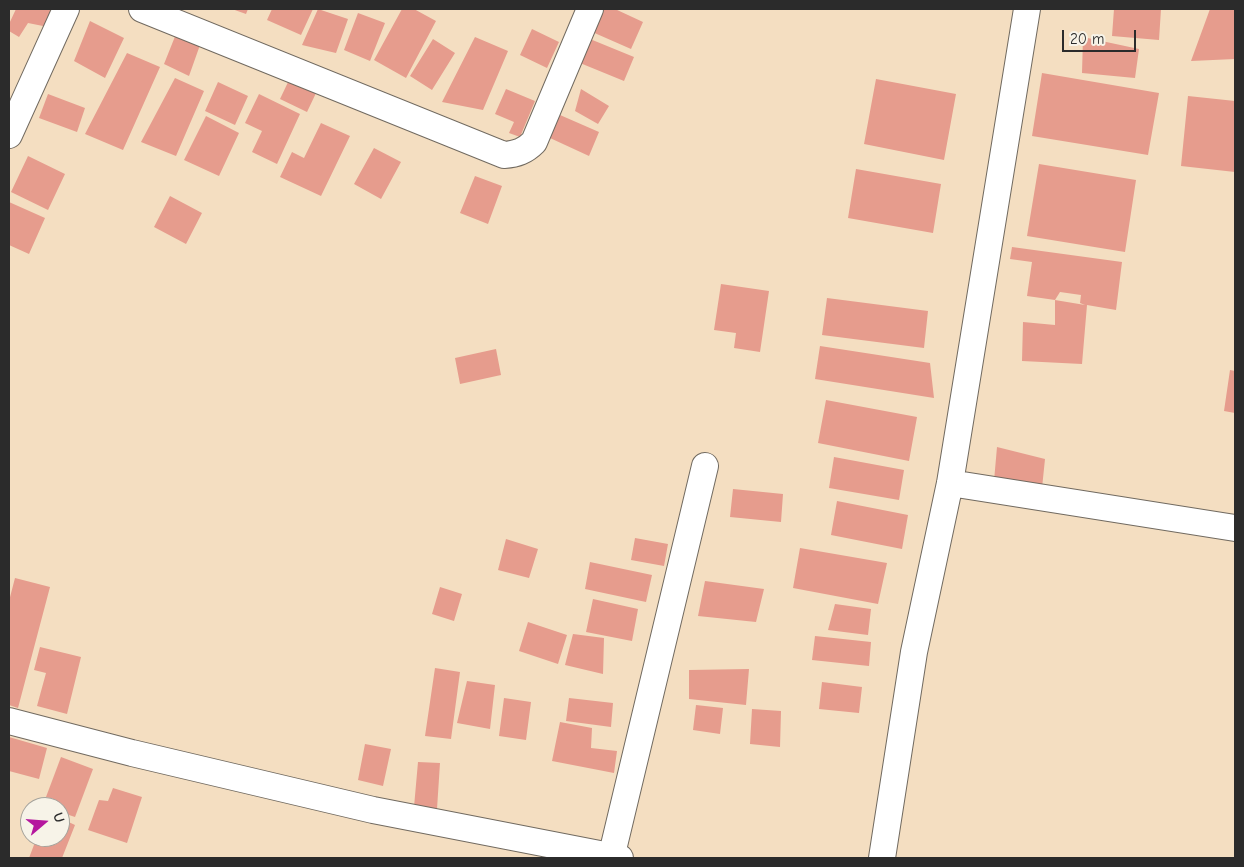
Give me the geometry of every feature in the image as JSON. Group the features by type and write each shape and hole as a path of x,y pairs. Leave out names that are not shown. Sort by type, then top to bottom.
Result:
{"street":[{"path":"9,135 66,9"},
{"path":"142,9 504,154 516,154 529,148 534,142 590,9"},
{"path":"882,858 914,652 950,483 1027,9"},
{"path":"9,721 141,755 373,810 614,858 704,466"},
{"path":"950,483 1235,528"}],"building":[{"path":"16,9 57,9 48,27 28,23 19,37 9,31 9,24"},
{"path":"232,9 248,9 246,14"},
{"path":"272,9 313,9 301,35 267,20"},
{"path":"318,9 348,19 336,53 302,45"},
{"path":"402,9 414,9 436,21 406,78 374,60"},
{"path":"600,9 615,9 643,22 631,49 590,31"},
{"path":"1114,9 1161,9 1159,40 1112,36"},
{"path":"1210,9 1235,9 1235,59 1191,61"},
{"path":"358,13 385,23 370,61 344,50"},
{"path":"90,21 124,38 105,78 74,61"},
{"path":"532,29 559,42 547,68 520,55"},
{"path":"176,34 200,45 189,76 164,64"},
{"path":"475,37 508,51 483,110 442,102"},
{"path":"1083,37 1139,49 1135,78 1082,73"},
{"path":"433,39 455,53 432,90 410,76"},
{"path":"590,39 634,57 624,81 580,63"},
{"path":"127,53 160,67 123,150 85,134"},
{"path":"1042,73 1159,93 1148,155 1032,136"},
{"path":"175,78 204,91 176,156 141,142"},
{"path":"290,78 317,91 307,112 280,99"},
{"path":"876,79 956,94 944,160 864,144"},
{"path":"218,82 248,96 235,125 205,111"},
{"path":"506,89 535,101 520,137 509,133 514,122 495,114"},
{"path":"581,89 609,106 598,124 575,111"},
{"path":"48,94 85,108 77,132 39,118"},
{"path":"259,94 300,114 277,164 252,152 262,131 245,123"},
{"path":"1188,96 1235,101 1235,172 1181,166"},
{"path":"560,115 599,132 589,156 550,138"},
{"path":"206,116 239,133 219,176 184,160"},
{"path":"321,123 350,136 321,196 280,177 292,152 304,158"},
{"path":"374,148 401,162 381,199 354,184"},
{"path":"28,156 65,174 48,210 11,192"},
{"path":"1039,164 1136,180 1125,252 1027,236"},
{"path":"856,169 941,184 933,233 848,218"},
{"path":"475,176 502,186 488,224 460,213"},
{"path":"170,196 202,213 186,244 154,227"},
{"path":"9,202 45,218 29,254 9,245"},
{"path":"1012,247 1122,262 1116,310 1087,305 1082,364 1022,361 1023,322 1055,325 1055,300 1027,296 1032,262 1010,259","holes":["1060,292 1081,295 1080,303 1085,305 1055,300"]},
{"path":"721,284 769,291 760,352 734,348 736,333 714,330"},
{"path":"827,298 928,311 924,348 822,335"},
{"path":"820,346 930,363 934,398 815,379"},
{"path":"496,349 501,375 460,384 455,358"},
{"path":"1230,370 1235,371 1235,413 1224,411"},
{"path":"826,400 917,417 909,461 818,443"},
{"path":"997,447 1045,459 1042,488 994,481"},
{"path":"834,457 904,470 899,500 829,488"},
{"path":"733,489 783,494 781,522 730,517"},
{"path":"837,501 908,515 902,549 831,535"},
{"path":"635,538 668,544 664,566 631,560"},
{"path":"506,539 538,549 529,578 498,570"},
{"path":"800,548 887,563 878,604 793,588"},
{"path":"590,562 652,575 646,602 585,589"},
{"path":"15,578 50,587 18,708 9,705 9,601"},
{"path":"705,581 764,589 756,622 698,616"},
{"path":"440,587 462,594 454,621 432,614"},
{"path":"593,599 638,609 632,641 586,632"},
{"path":"835,604 871,609 868,635 828,630"},
{"path":"528,622 567,635 558,664 519,651"},
{"path":"573,634 604,638 603,674 565,665"},
{"path":"815,636 871,642 869,666 812,660"},
{"path":"40,647 81,657 67,714 37,706 46,673 34,670"},
{"path":"435,668 460,672 451,739 425,736"},
{"path":"749,669 746,705 689,699 689,670"},
{"path":"467,681 495,685 490,729 457,723"},
{"path":"822,682 862,687 859,713 819,709"},
{"path":"504,698 531,702 526,740 499,736"},
{"path":"569,698 613,703 611,727 566,721"},
{"path":"696,705 723,708 720,734 693,730"},
{"path":"752,709 781,711 780,747 750,744"},
{"path":"560,722 592,728 591,748 617,751 614,773 552,761"},
{"path":"9,737 47,748 39,779 9,771"},
{"path":"365,744 391,749 383,786 358,780"},
{"path":"61,757 93,769 75,817 70,815 70,797 46,797"},
{"path":"418,762 440,763 437,809 414,807"},
{"path":"113,788 142,797 127,843 88,830 99,800 108,801"},
{"path":"70,823 75,825 70,838"},
{"path":"33,847 66,847 62,858 29,858"}]}
